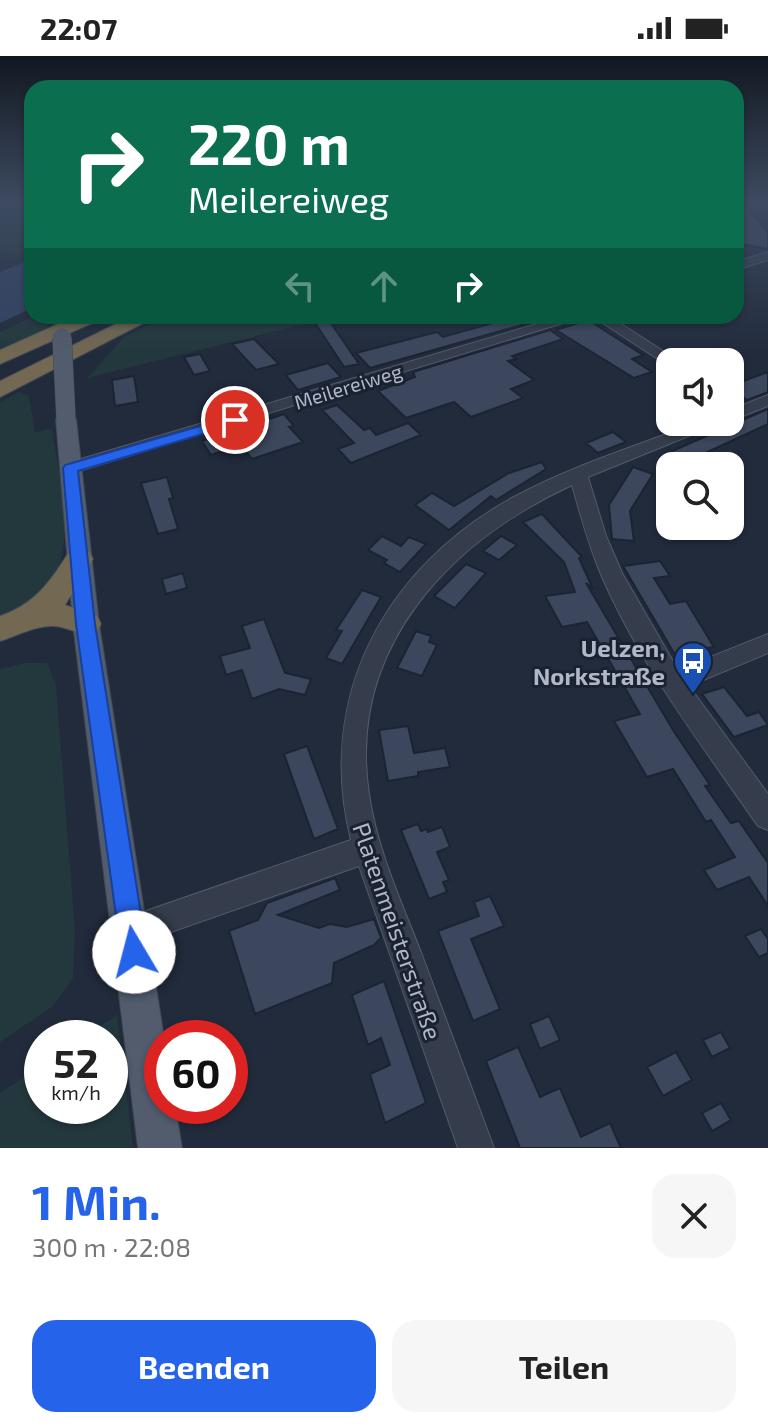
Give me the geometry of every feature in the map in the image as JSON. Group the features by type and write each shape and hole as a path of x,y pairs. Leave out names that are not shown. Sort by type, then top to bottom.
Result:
{"highway":[{"path":"0,358 70,324"},
{"path":"0,390 131,324"},
{"path":"12,625 59,593 79,559"},
{"path":"12,625 64,613 86,624"},
{"path":"0,644 86,624"}],"main road":[{"path":"72,324 66,419 79,559 160,1148"}],"street":[{"path":"744,264 768,256"},
{"name":"Meilereiweg","path":"70,468 552,324"},
{"path":"612,324 656,352"},
{"path":"744,410 768,400"},
{"name":"Platenmeisterstraße","path":"476,1148 367,849 354,792 355,727 368,672 395,621 426,578 478,530 524,500 680,436"},
{"path":"579,477 597,538 626,600 674,682 768,817"},
{"path":"674,682 768,643"},
{"path":"131,931 367,849"}],"green space":[{"path":"6,252 24,252 17,256"},
{"path":"24,321 24,324 49,326 42,333 0,354 0,332"},
{"path":"151,324 305,324 87,378 124,337"},
{"path":"19,392 29,396 35,432 52,429 63,495 64,541 52,582 34,603 0,622 0,402"},
{"path":"25,663 47,663 56,685 75,931 73,978 53,1006 32,1020 24,1020 24,1026 0,1042 0,669"},
{"path":"24,1077 24,1124 128,1124 128,1106 133,1148 0,1148 0,1093"}],"water":[{"path":"24,262 24,312 0,323 0,272"}],"building":[{"path":"316,324 332,324 359,364 344,367"},
{"path":"489,324 525,324 370,368 356,353 437,332 443,337"},
{"path":"575,324 594,324 643,355 632,359 652,372 634,378 556,330"},
{"path":"550,330 563,339 512,356 516,359 508,361 534,380 511,389 523,398 471,417 454,402 406,418 378,391 415,377 413,372"},
{"path":"254,339 279,364 256,370 232,344"},
{"path":"200,354 210,371 194,375 184,357"},
{"path":"328,363 341,377 298,390 286,375"},
{"path":"768,372 768,392 747,400 744,398 744,381"},
{"path":"134,376 138,402 115,406 112,380"},
{"path":"337,405 364,430 370,428 376,435 408,423 421,435 351,463 338,449 354,443 322,410"},
{"path":"768,409 768,424 744,435 744,420"},
{"path":"284,414 294,426 289,427 303,442 252,459 241,445 211,455 202,441"},
{"path":"613,432 626,442 598,453 586,443"},
{"path":"707,436 742,436 707,452 670,452"},
{"path":"542,462 546,469 496,500 491,496 449,530 415,505 432,493 454,506 509,473"},
{"path":"633,467 653,474 630,511 634,541 612,539 609,505"},
{"path":"167,477 173,498 169,499 178,529 158,534 141,483"},
{"path":"542,514 582,557 579,558 593,589 586,583 673,730 710,785 705,786 731,823 739,821 768,863 768,906 749,877 717,890 704,870 735,857 711,820 706,822 673,769 647,777 614,721 640,714 587,622 562,627 545,596 575,592 564,562 523,522"},
{"path":"382,536 401,546 409,537 426,544 400,572 384,563 387,560 368,550"},
{"path":"501,536 517,545 499,560 483,551"},
{"path":"660,561 670,576 654,578 670,604 686,601 714,647 674,653 623,566"},
{"path":"466,564 486,573 455,608 434,596"},
{"path":"183,573 187,588 166,594 162,579"},
{"path":"362,590 381,597 342,664 326,658 342,631 336,630"},
{"path":"264,619 285,673 311,679 305,695 279,689 252,699 242,670 226,675 220,656 250,648 242,626"},
{"path":"416,631 431,636 429,642 437,645 422,676 397,668"},
{"path":"724,687 747,716 759,712 768,725 734,737 702,694"},
{"path":"408,726 414,753 445,748 450,767 388,781 379,730"},
{"path":"307,746 338,829 314,839 284,754"},
{"path":"418,824 421,831 427,829 428,832 442,827 450,847 437,852 449,880 443,882 447,892 429,899 401,830"},
{"path":"335,878 340,890 278,915 319,928 330,924 347,927 374,919 381,938 374,945 334,963 332,983 255,1014 229,931 258,920 267,903"},
{"path":"490,896 504,926 471,939 500,1009 473,1021 438,931 479,916 474,902"},
{"path":"761,929 768,939 768,953 759,957 745,936"},
{"path":"384,981 426,1103 385,1123 370,1074 390,1065 381,1038 368,1045 352,995"},
{"path":"549,1016 560,1040 540,1049 530,1024"},
{"path":"721,1032 730,1048 712,1057 703,1040"},
{"path":"518,1047 540,1097 560,1088 581,1137 610,1123 621,1148 520,1148 486,1061"},
{"path":"676,1052 692,1080 663,1096 647,1067"},
{"path":"721,1103 731,1120 712,1131 702,1113"}],"place":[{"name":"Uelzen, Norkstraße","path":"693,695"}],"route":[{"path":"134,952 86,624 70,468 235,420"}]}
